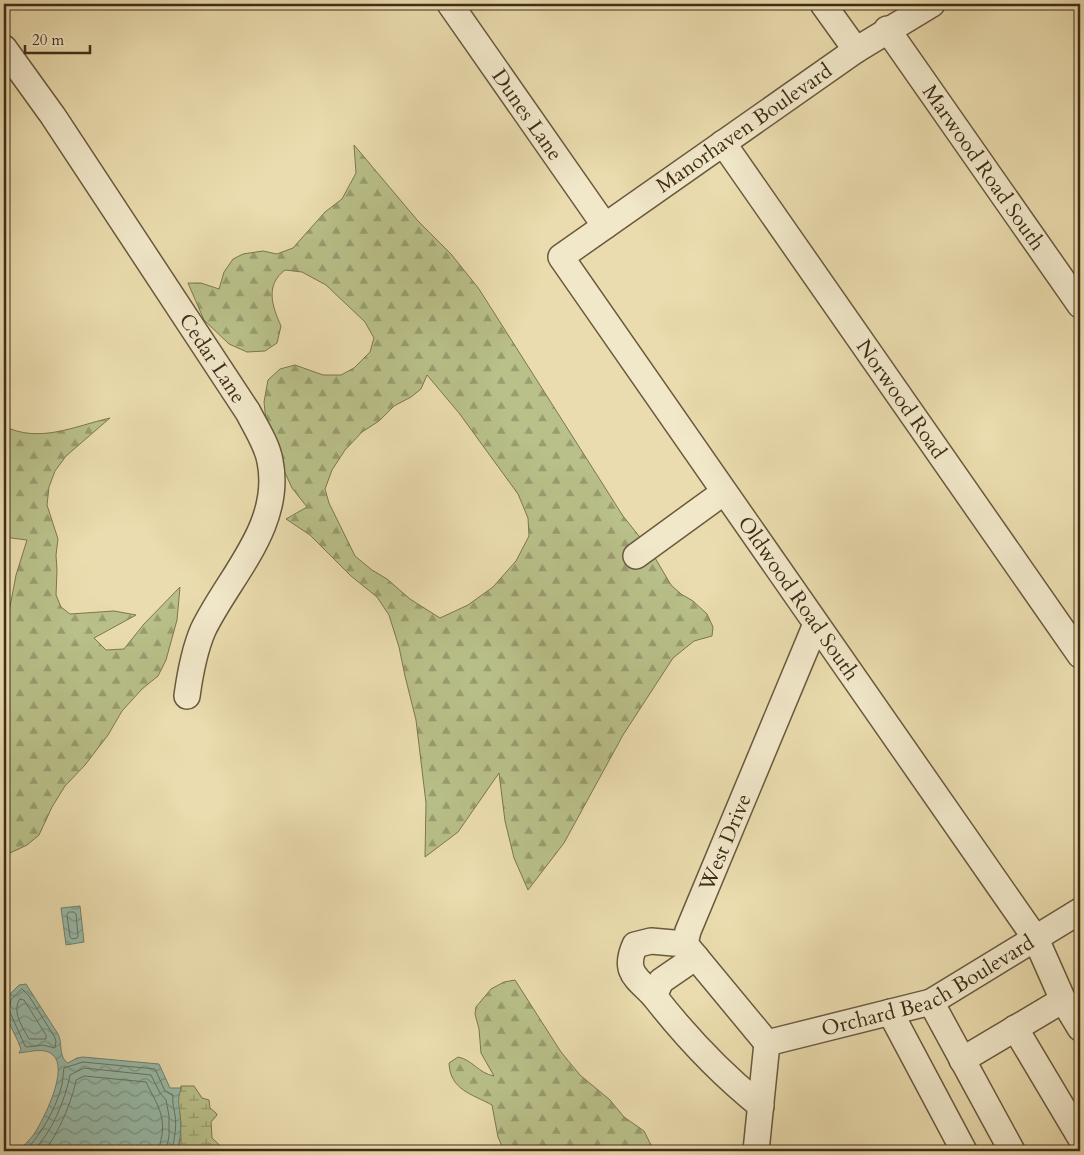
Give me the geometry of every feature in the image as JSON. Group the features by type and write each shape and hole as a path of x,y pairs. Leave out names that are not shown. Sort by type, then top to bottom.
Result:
{"street":[{"name":"Dunes Lane","path":"450,4 605,226"},
{"path":"823,4 856,50"},
{"name":"Manorhaven Boulevard","path":"560,258 856,50 887,29 932,4"},
{"name":"Marwood Road South","path":"887,29 1080,305"},
{"name":"Cedar Lane","path":"4,48 53,116 243,404 265,444 270,460 272,478 271,500 265,522 248,556 203,630 192,663 187,696"},
{"name":"Norwood Road","path":"723,143 1080,655"},
{"name":"Oldwood Road South","path":"560,258 1036,938 1063,1000 1080,1028"},
{"path":"636,556 724,492"},
{"name":"West Drive","path":"691,950 688,931 816,624"},
{"name":"Orchard Beach Boulevard","path":"767,1042 931,1002 1080,910"},
{"path":"756,1151 761,1106 767,1042 691,950 651,941 635,945 630,958 630,970 654,996 679,1028 732,1083 761,1106"},
{"path":"654,996 661,981 691,950"},
{"path":"962,1060 1063,1000"},
{"path":"931,1002 1012,1151"},
{"path":"890,1012 964,1151"},
{"path":"1015,1028 1080,1137"}],"green space":[{"path":"354,145 418,221 451,254 479,289 623,516 651,551 671,585 707,614 713,627 712,636 694,641 673,658 623,735 564,843 528,890 514,858 505,821 499,773 458,832 425,857 426,803 416,720 399,647 389,615 377,597 351,576 310,535 286,519 307,507 292,488 266,421 264,402 268,380 280,369 295,365 323,375 341,375 354,368 370,352 374,338 365,322 326,285 302,272 285,270 275,282 272,296 281,326 277,343 265,351 247,352 229,344 204,320 188,283 201,283 219,289 224,272 233,259 243,254 263,251 277,254 293,248 325,212 342,199 356,173","holes":["427,375 459,413 518,494 528,518 529,536 516,561 493,587 468,605 440,618 410,599 387,579 355,556 329,503 325,489 332,470 345,450 362,432 379,421 394,406 421,389"]},
{"path":"110,418 66,456 55,471 49,487 47,505 58,539 56,595 61,607 70,614 114,611 136,615 94,638 106,650 124,649 144,624 180,587 177,620 166,660 158,676 142,689 122,711 108,735 85,765 65,786 52,807 39,835 27,845 10,853 4,849 4,680 7,677 9,612 16,575 27,540 4,537 4,426 17,431 44,433 57,432"},
{"path":"515,980 561,1052 580,1075 610,1100 624,1117 644,1131 654,1151 504,1151 498,1137 492,1105 463,1090 453,1079 449,1063 458,1057 494,1076 481,1053 479,1029 475,1014 476,1007 491,989 504,982"},
{"path":"181,1086 194,1086 202,1098 209,1100 210,1108 217,1115 211,1122 212,1138 226,1151 177,1151 181,1138 180,1115 177,1102"}],"water":[{"path":"80,906 84,942 66,945 61,908"},
{"path":"26,984 58,1034 62,1055 66,1062 68,1063 83,1057 159,1064 170,1088 181,1088 179,1102 181,1129 177,1151 18,1151 32,1136 49,1106 57,1082 58,1071 57,1062 53,1055 46,1051 19,1053 21,1049 6,1015 5,999 19,985"}]}
